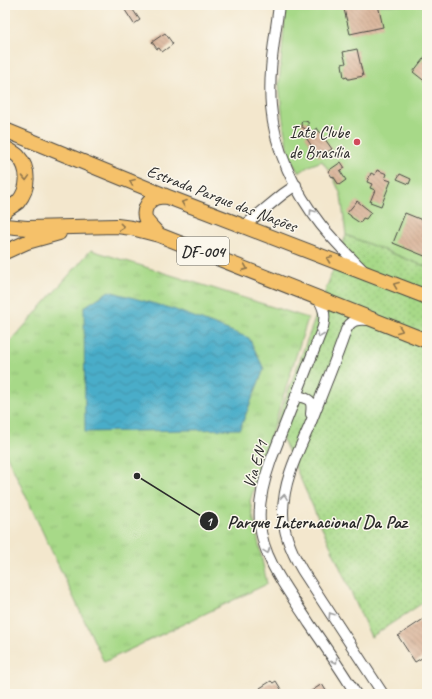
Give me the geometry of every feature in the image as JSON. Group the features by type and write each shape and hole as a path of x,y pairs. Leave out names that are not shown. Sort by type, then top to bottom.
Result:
{"highway":[{"name":"Estrada Parque das Nações","path":"5,130 168,197 427,297"},
{"path":"5,148 18,156 25,168 27,179 25,192 18,202 5,211"},
{"path":"159,235 147,221 144,215 145,210 148,203 152,199 156,197 168,197"},
{"name":"DF-004","path":"5,226 27,228 117,226 159,235 427,341"},
{"path":"5,252 27,242 83,227"}],"street":[{"path":"279,5 270,81 272,117 282,156 311,211 333,239 366,273"},
{"path":"244,226 296,185"},
{"name":"Via EN1","path":"318,298 325,314 323,327 271,460 260,502 260,524 265,547 282,582 356,694"},
{"path":"372,320 354,320 347,327 286,487 283,515 289,543 294,556 383,694"},
{"path":"296,395 310,400 311,402 312,405 309,426"}],"green space":[{"name":"Iate Clube de Brasília","path":"286,5 427,5 427,267 346,235 341,195 333,177 322,161 309,166 299,173 289,157 279,85"},
{"path":"346,235 427,267 427,600 371,637 276,424"},
{"path":"91,250 308,318 250,501 267,584 104,662 5,452 5,348"}],"water":[{"path":"109,291 173,309 249,338 264,369 240,429 85,432 84,307"}],"building":[{"path":"126,5 141,5 133,10 140,20 134,24 123,7"},
{"path":"343,5 378,5 383,27 350,34"},
{"path":"165,33 173,44 162,52 159,48 157,49 152,42"},
{"path":"357,49 363,76 349,79 347,77 344,78 342,64 346,63 343,52"},
{"path":"427,54 427,83 413,72"},
{"path":"302,121 308,122 309,131 302,127"},
{"path":"317,128 332,149 319,157 305,136"},
{"path":"341,162 345,168 340,171 346,180 339,185 328,171"},
{"path":"377,170 387,174 385,179 391,181 381,206 370,202 375,190 370,188 372,184 367,182 371,173 375,175"},
{"path":"400,174 411,179 409,184 397,179"},
{"path":"357,201 371,212 366,219 363,218 360,223 347,213"},
{"path":"405,213 427,222 427,257 393,243"},
{"path":"425,618 427,621 427,655 415,662 398,636"},
{"path":"271,681 273,683 276,681 284,694 256,694 261,691 260,688"},
{"path":"322,684 328,694 307,694"}],"place":[{"name":"Iate Clube de Brasília","path":"357,142"},
{"name":"Parque Internacional Da Paz","path":"137,476"}]}
